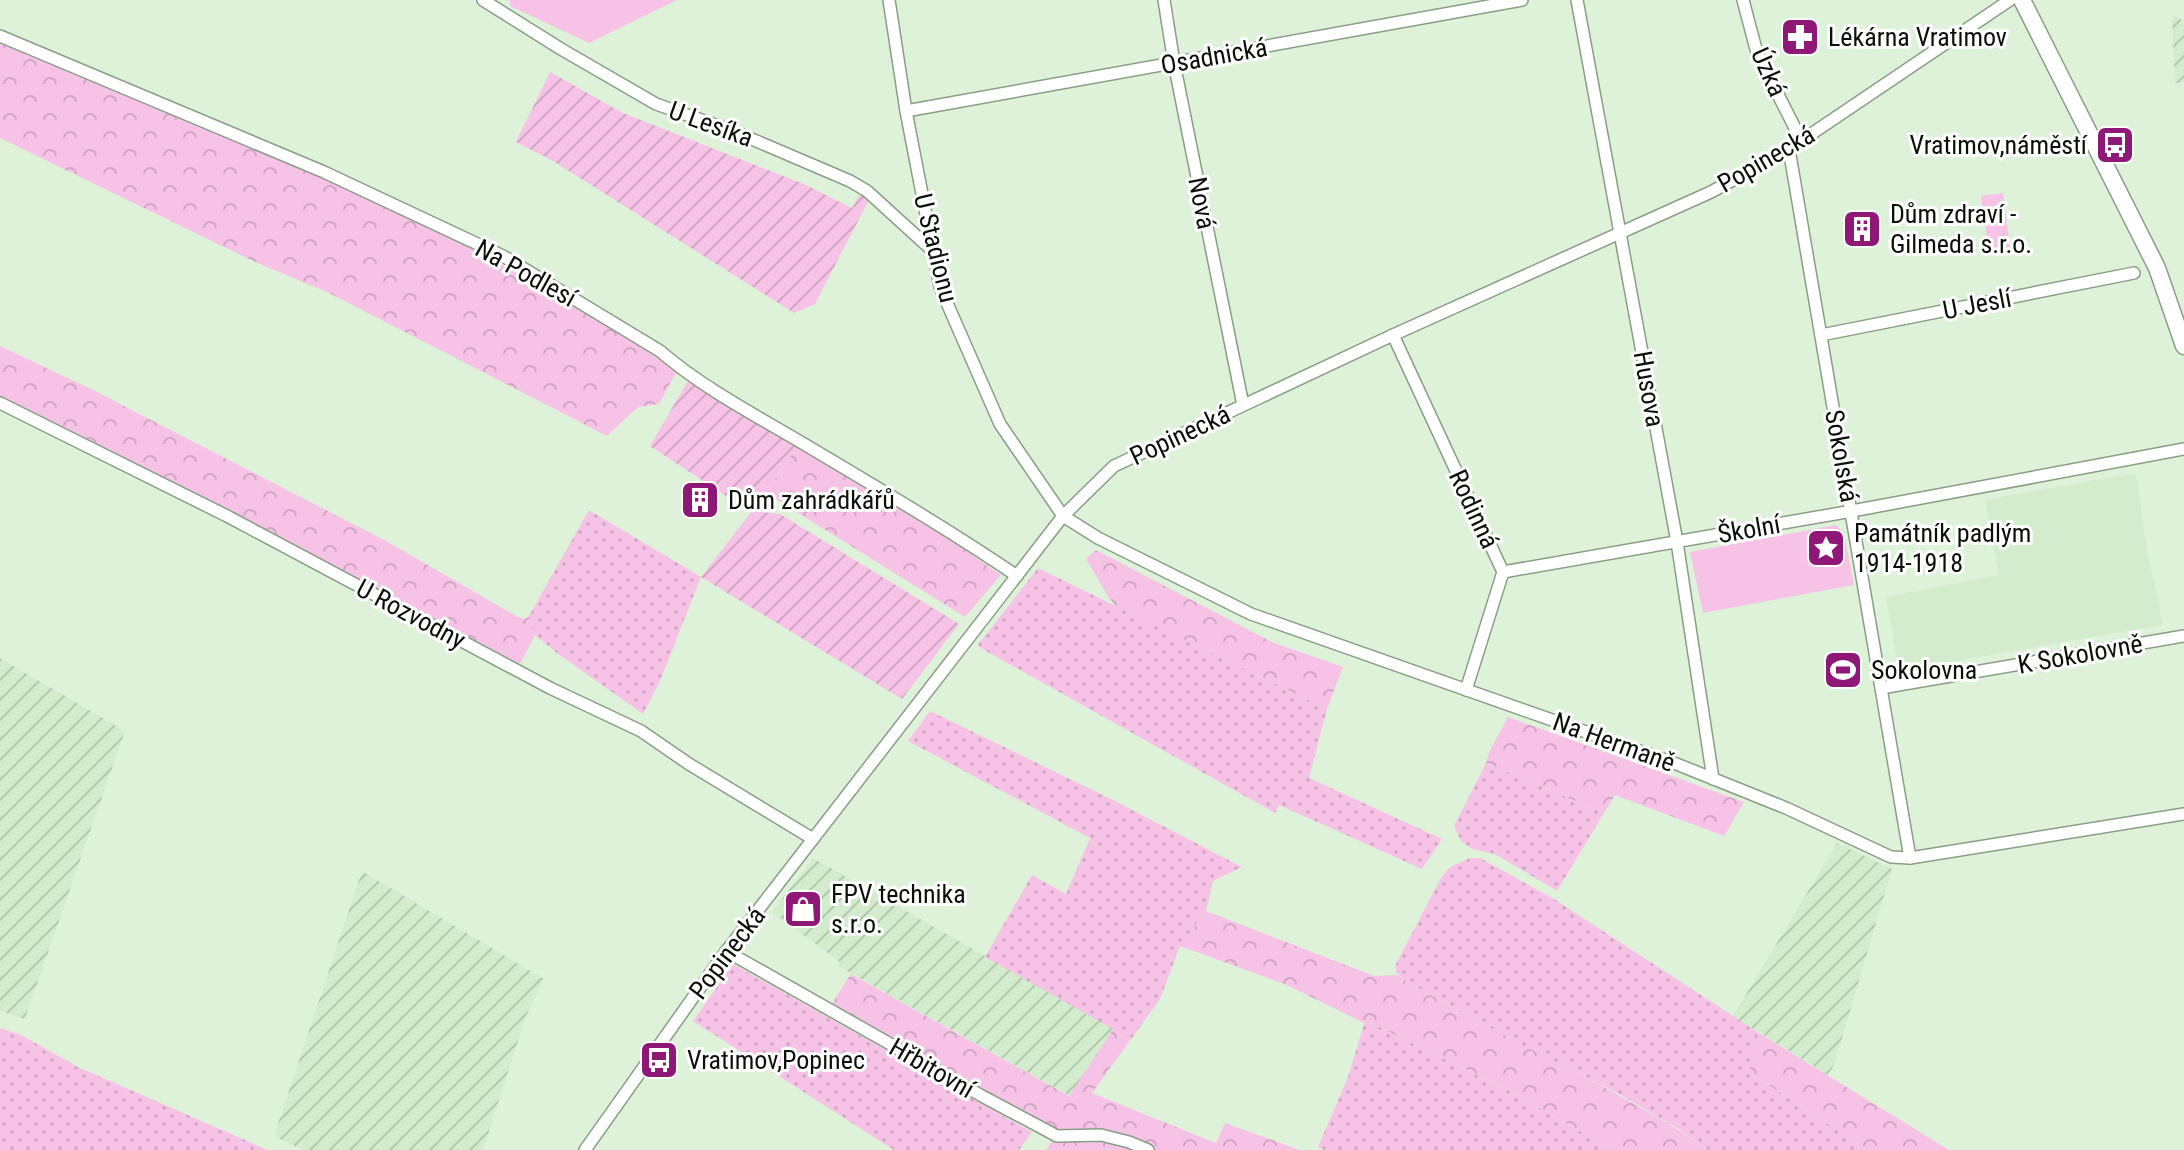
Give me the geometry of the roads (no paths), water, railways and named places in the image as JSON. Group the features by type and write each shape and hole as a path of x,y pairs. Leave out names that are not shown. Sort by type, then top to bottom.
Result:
{"main road":[{"path":"2022,0 2157,268 2184,346"}],"street":[{"name":"U Lesíka","path":"483,0 656,104 733,131 850,181 867,191 934,252"},
{"name":"U Stadionu","path":"889,0 906,111 940,287 1000,424 1063,516"},
{"name":"Nová","path":"1164,0 1243,405"},
{"name":"Osadnická","path":"906,111 1522,0"},
{"name":"Husova","path":"1577,0 1677,542 1713,779"},
{"name":"Úzká","path":"1743,0 1757,53 1801,140"},
{"name":"Popinecká","path":"585,1150 726,951 1063,516 1114,466 1393,335 1711,192 1789,149 2010,0"},
{"name":"Na Podlesí","path":"0,36 324,172 503,256 660,351 682,370 741,407 950,531 1017,576"},
{"name":"Sokolská","path":"1789,149 1910,858"},
{"name":"U Jeslí","path":"1821,335 2134,273"},
{"name":"Rodinná","path":"1393,335 1503,572 1466,690"},
{"name":"U Rozvodny","path":"0,403 227,516 550,688 641,731 689,764 813,839"},
{"name":"Školní","path":"1503,572 2184,449"},
{"name":"Na Hermaně","path":"1063,516 1098,538 1251,614 1713,779 1786,808 1891,857 1910,858 2184,814"},
{"name":"K Sokolovně","path":"1881,688 2184,636"},
{"name":"Hřbitovní","path":"726,951 1057,1136 1101,1135 1148,1150"}],"place":[{"name":"Lékárna Vratimov","path":"1800,37"},
{"name":"Vratimov,náměstí","path":"2115,145"},
{"name":"Dům zdraví - Gilmeda s.r.o.","path":"1862,229"},
{"name":"Dům zahrádkářů","path":"700,500"},
{"name":"Památník padlým 1914-1918","path":"1826,548"},
{"name":"Sokolovna","path":"1843,670"},
{"name":"FPV technika s.r.o.","path":"803,909"},
{"name":"Vratimov,Popinec","path":"659,1060"}]}
